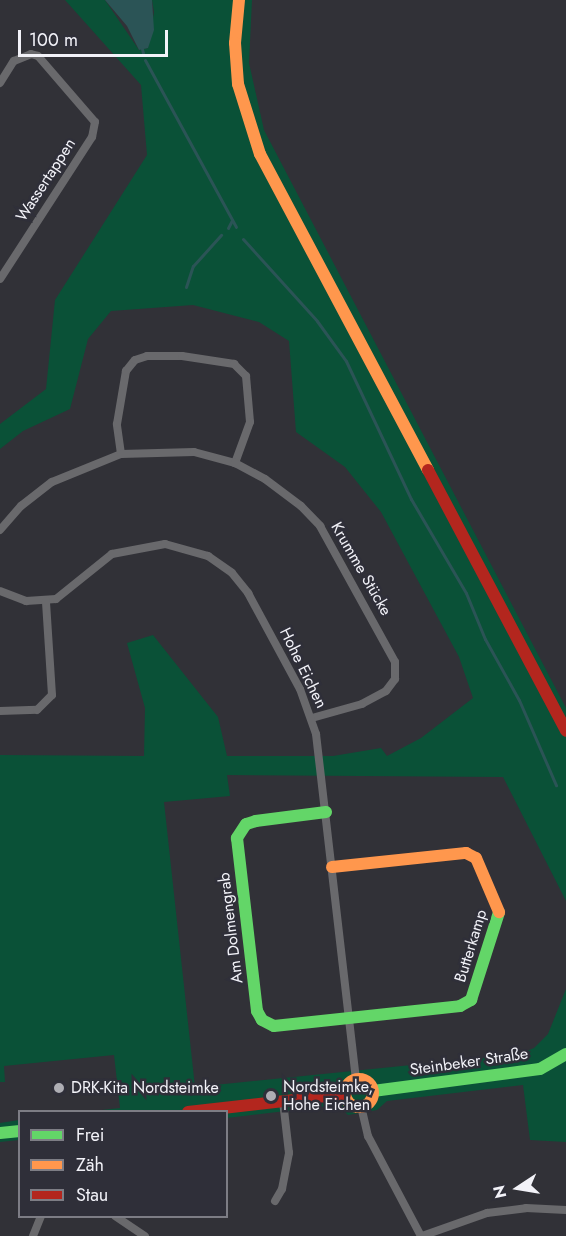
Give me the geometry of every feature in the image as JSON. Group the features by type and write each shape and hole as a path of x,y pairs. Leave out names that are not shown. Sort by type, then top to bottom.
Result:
{"street":[{"path":"239,0 235,43 238,84 260,154 566,731"},
{"name":"Wassertappen","path":"0,84 14,61 31,54 38,56 95,122 92,137 0,279"},
{"path":"121,454 117,424 126,371 135,360 147,356 182,356 234,364 243,370 250,422 235,464"},
{"name":"Krumme Stücke","path":"0,530 21,506 52,482 121,454 181,451 235,464 280,489 320,526 395,662 395,679 386,691 362,704 312,718"},
{"name":"Hohe Eichen","path":"46,602 63,595 103,559 124,550 165,544 194,550 223,566 248,593 312,718 326,812 351,1018 356,1079"},
{"path":"0,591 26,601 46,602 52,695 37,710 0,711"},
{"name":"Am Dolmengrab","path":"326,812 256,821 246,824 237,838 257,1011 262,1020 274,1026 351,1018"},
{"name":"Butterkamp","path":"332,867 466,853 476,858 500,901 474,995 466,1004 351,1018"},
{"name":"Steinbeker Straße","path":"373,1091 540,1069 566,1054"},
{"path":"356,1079 367,1082 373,1091 370,1101 361,1106 350,1104 345,1094 348,1084 356,1079"},
{"path":"205,1110 345,1094"},
{"path":"275,1201 282,1190 289,1153 283,1101"},
{"path":"361,1106 368,1136 422,1236 487,1213 526,1208 566,1210"},
{"path":"0,1133 18,1131"},
{"path":"33,1236 40,1218"},
{"path":"118,1218 146,1236"}],"green space":[{"path":"65,0 105,0 139,50 148,48 154,12 152,0 252,0 249,63 264,130 566,708 566,901 503,777 227,775 230,796 164,802 195,1087 519,1054 534,1048 548,1034 566,989 566,1142 530,1140 523,1085 387,1101 377,1110 348,1115 341,1108 328,1106 228,1118 228,1110 102,1110 120,1108 114,1055 4,1066 5,1082 0,1082 0,755 144,756 145,708 127,643 153,635 218,717 227,756 333,756 381,748 387,756 421,738 473,698 459,657 381,512 345,467 296,432 289,341 259,322 193,305 111,311 88,339 70,409 23,431 0,449 0,424 46,389 55,300 147,155 141,85"},
{"path":"18,1120 18,1140 0,1142 0,1123"}],"water":[{"path":"105,0 152,0 154,30 148,48 139,50 127,26"}],"waterway":[{"path":"142,49 143,53"},
{"path":"145,60 236,227"},
{"path":"228,228 232,220"},
{"path":"186,287 193,266 221,235"},
{"path":"243,239 317,321 346,361 411,499 466,593 485,639 519,700 556,785"}],"traffic: fast":[{"path":"326,812 256,821 246,824 237,838 257,1011 262,1020 274,1026 460,1006 471,1000 499,912"},
{"path":"373,1091 540,1069 566,1054"},
{"path":"0,1133 18,1131"}],"traffic: slow":[{"path":"239,0 235,43 238,84 260,154 428,470"},
{"path":"332,867 466,853 476,858 499,912"},
{"path":"359,1079 369,1083 373,1093 369,1103 359,1107 349,1103 345,1093 349,1083 359,1079"}],"traffic: jam":[{"path":"428,470 566,731"},
{"path":"205,1110 345,1094"}],"place":[{"name":"DRK-Kita Nordsteimke","path":"59,1088"},
{"name":"Nordsteimke, Hohe Eichen","path":"271,1096"}]}
